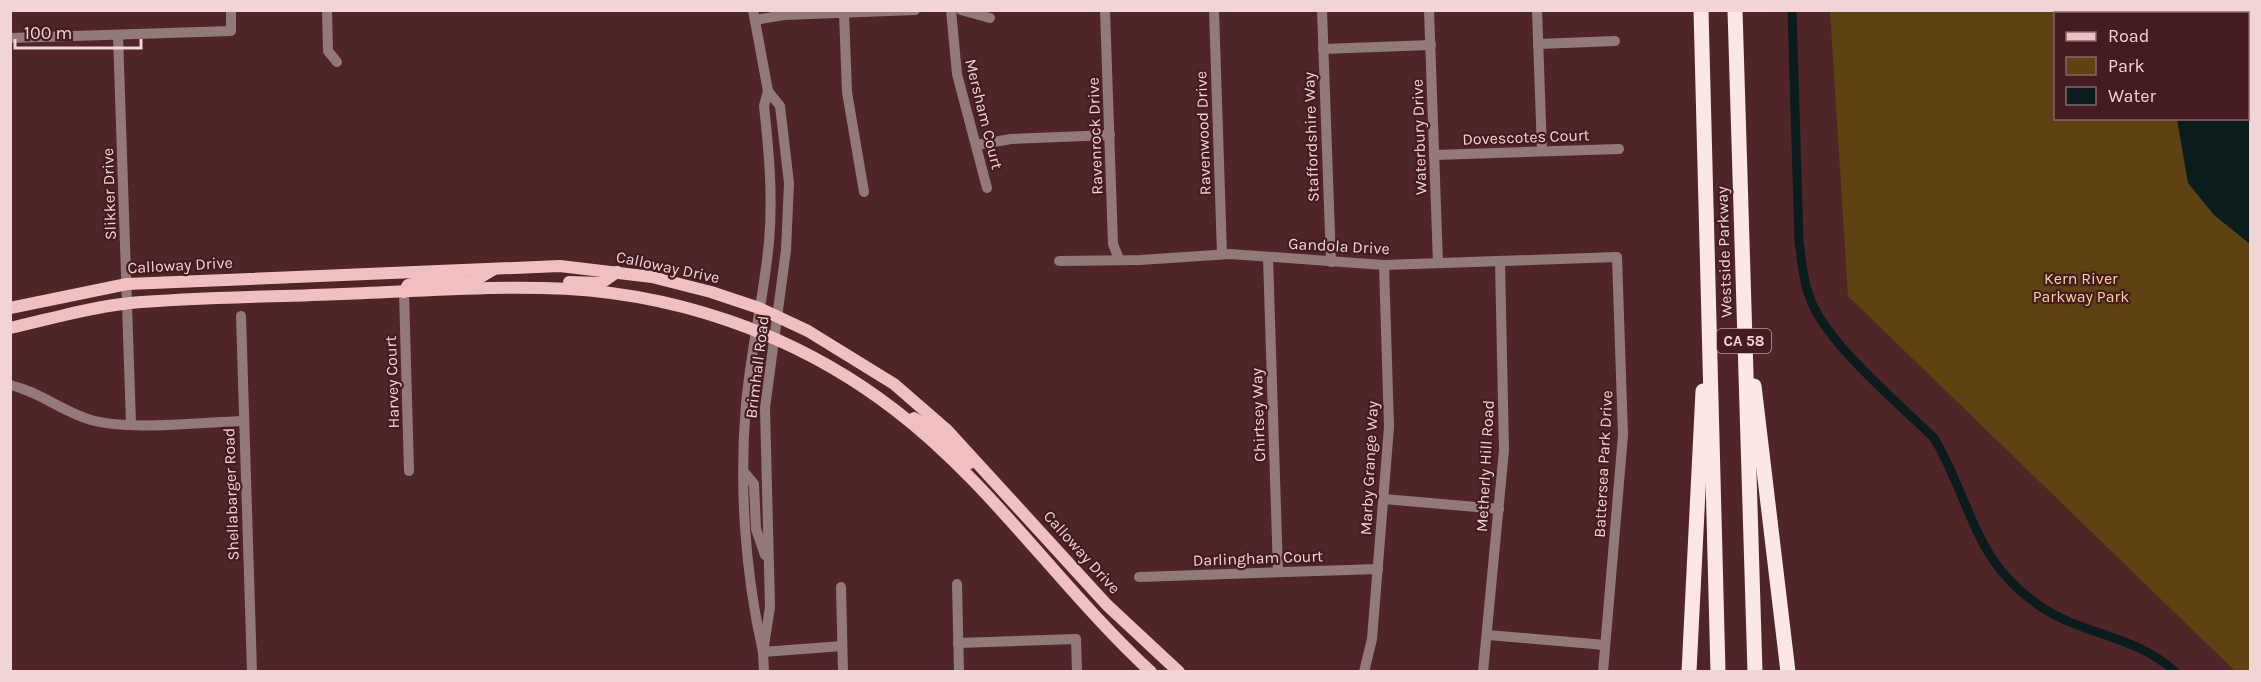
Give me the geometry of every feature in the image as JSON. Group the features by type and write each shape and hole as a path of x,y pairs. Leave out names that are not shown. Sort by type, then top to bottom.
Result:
{"highway":[{"name":"Westside Parkway","path":"1701,10 1710,325 1716,672"},
{"name":"Westside Parkway","path":"1735,10 1755,672"},
{"path":"1744,314 1762,443 1788,672"},
{"path":"1689,672 1703,385 1710,325"},
{"path":"1751,586 1760,672"}],"main road":[{"name":"Calloway Drive","path":"10,308 127,284 495,268 560,266 617,272 682,284 759,308 777,316 835,345 894,384 947,430 1107,605 1179,672"},
{"path":"404,292 408,285 415,283 474,281 495,268"},
{"path":"528,288 539,280 601,283 617,272"},
{"name":"Calloway Drive","path":"10,328 129,304 404,292 528,288 621,294 681,305 756,329 775,338 850,379 904,417 967,475 1090,612 1151,672"},
{"path":"904,417 920,419 966,461 982,466"},
{"path":"967,475 983,482 1008,509 1025,514"}],"street":[{"path":"10,38 231,32 231,10"},
{"path":"327,10 328,51 337,62"},
{"path":"754,15 915,10"},
{"name":"Mersham Court","path":"951,10 957,74 987,188"},
{"path":"961,10 990,18"},
{"name":"Ravenrock Drive","path":"1105,10 1113,244 1119,259"},
{"name":"Ravenwood Drive","path":"1214,10 1222,254"},
{"name":"Staffordshire Way","path":"1322,10 1331,262"},
{"name":"Waterbury Drive","path":"1429,10 1438,263"},
{"path":"1537,10 1542,151"},
{"path":"844,13 846,92 864,192"},
{"name":"Brimhall Road","path":"754,15 768,91 764,106 770,166 770,217 746,403 744,472 753,610 763,652 764,672"},
{"name":"Slikker Drive","path":"118,35 129,304 131,424"},
{"path":"1538,44 1615,41"},
{"path":"1323,49 1431,45"},
{"name":"Brimhall Road","path":"763,652 770,607 765,408 786,250 789,183 780,106 768,91"},
{"path":"976,145 1011,139 1110,135"},
{"name":"Dovescotes Court","path":"1434,155 1619,149"},
{"name":"Gandola Drive","path":"1059,261 1140,260 1222,254 1384,265 1617,257"},
{"name":"Chirtsey Way","path":"1268,257 1278,572"},
{"name":"Battersea Park Drive","path":"1602,672 1623,435 1617,257"},
{"name":"Metherly Hill Road","path":"1483,672 1499,509 1505,413 1500,261"},
{"name":"Marby Grange Way","path":"1364,672 1372,639 1389,427 1384,265"},
{"name":"Harvey Court","path":"404,292 409,471"},
{"name":"Shellabarger Road","path":"241,316 252,672"},
{"path":"10,385 35,393 85,418 131,424 244,421"},
{"path":"744,472 754,484 756,529 769,563"},
{"path":"1384,499 1499,509"},
{"name":"Darlingham Court","path":"1139,577 1378,569"},
{"path":"957,584 959,672"},
{"path":"841,587 843,672"},
{"path":"1488,635 1605,645"},
{"path":"958,643 1076,639 1077,672"},
{"path":"763,652 842,646"}],"green space":[{"name":"Kern River Parkway Park","path":"1830,11 2250,11 2250,671 2235,671 1848,296"}],"water":[{"path":"2250,11 2250,244 2214,215 2188,183 2177,120 2249,120 2249,12 2156,12"}],"waterway":[{"path":"1792,10 1799,241 1806,286 1820,318 1832,336 1866,373 1934,438 1987,550 2017,588 2056,616 2127,643 2161,660 2175,672"}]}
